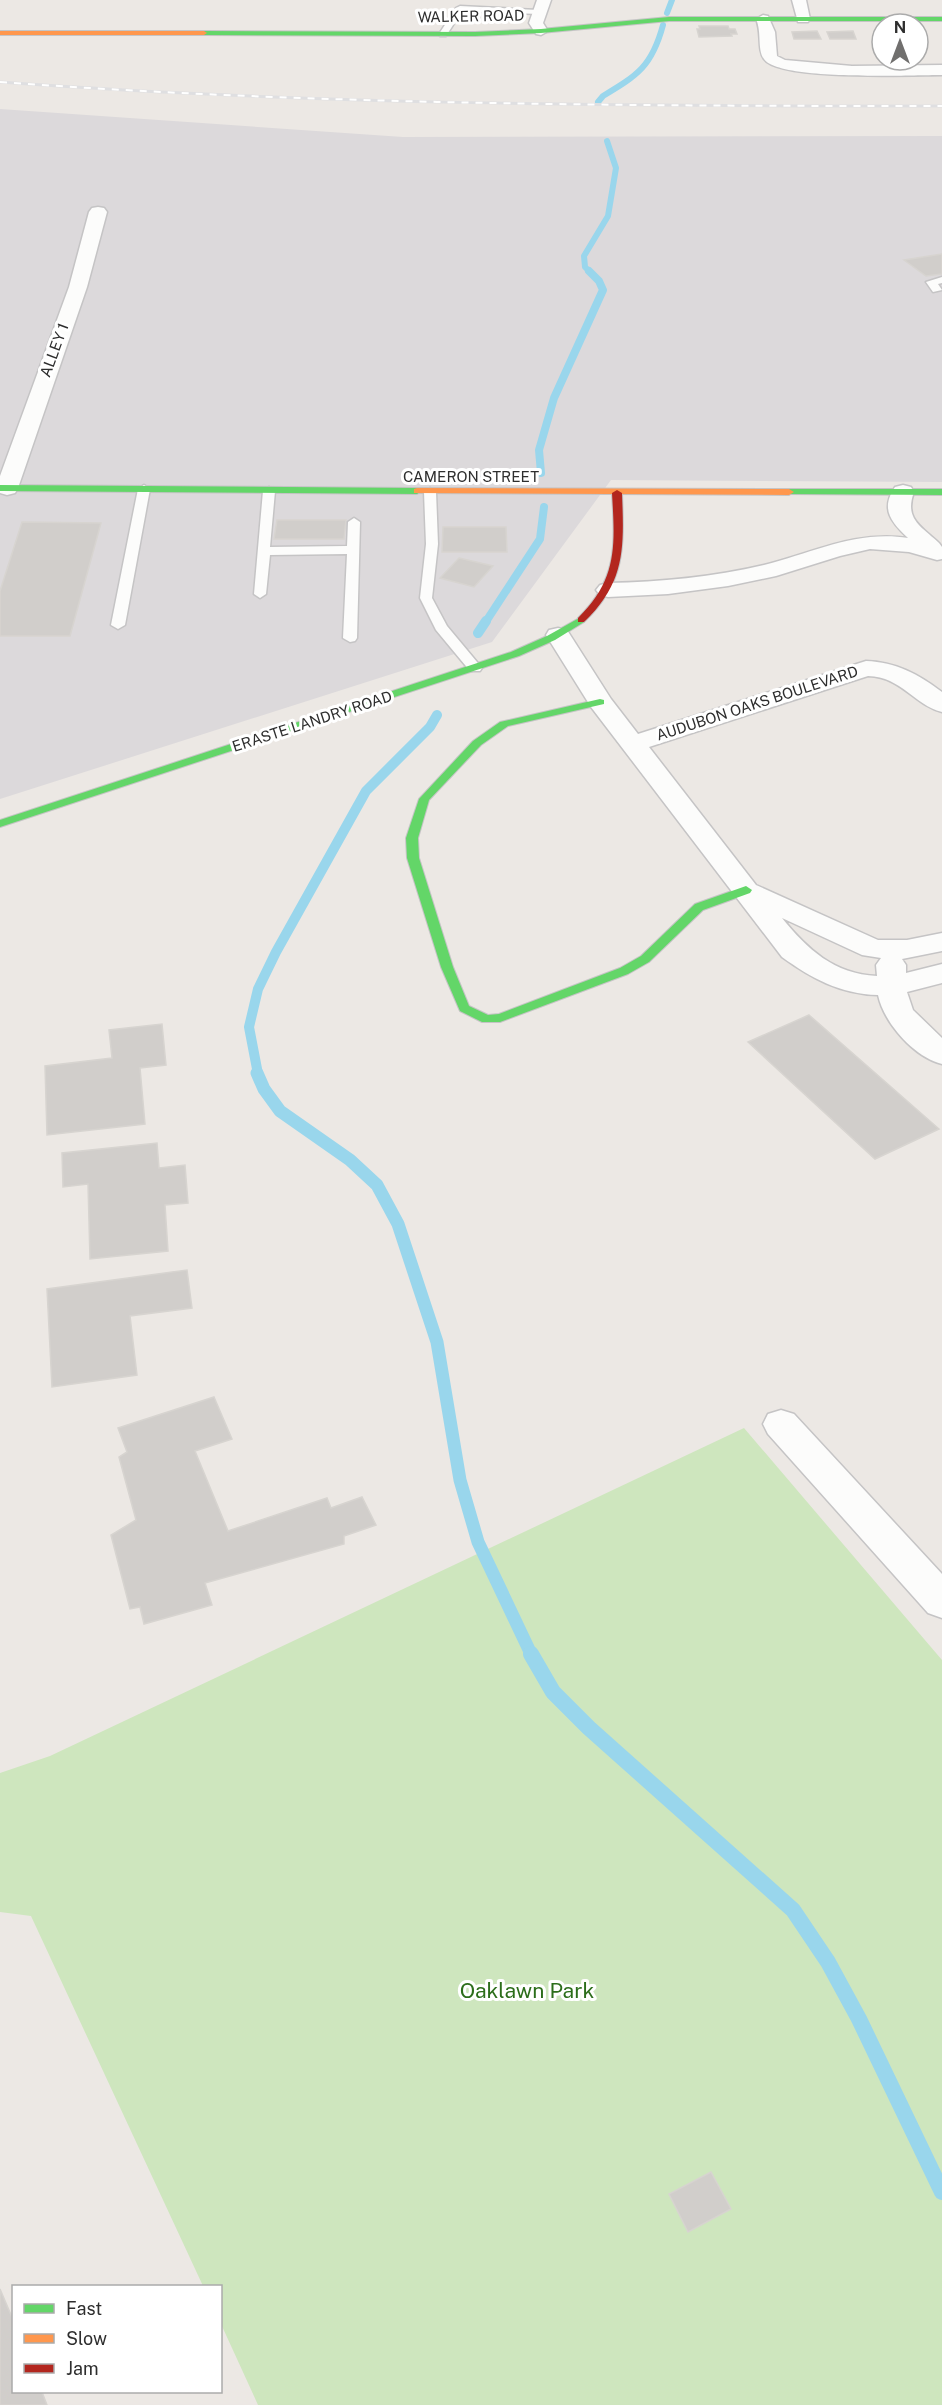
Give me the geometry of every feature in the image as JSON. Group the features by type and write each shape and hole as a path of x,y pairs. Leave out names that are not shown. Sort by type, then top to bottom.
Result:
{"street":[{"path":"799,0 803,19"},
{"path":"541,6 536,23 541,31"},
{"path":"763,18 768,31 770,57 785,66 811,69 942,70"},
{"name":"WALKER ROAD","path":"0,33 443,34 541,31 669,19 942,19"},
{"name":"ALLEY 1","path":"4,488 78,287 98,212"},
{"name":"CAMERON STREET","path":"4,488 617,493 942,492"},
{"path":"903,492 898,506 900,518 939,555"},
{"name":"ERASTE LANDRY ROAD","path":"0,824 475,668 558,635 587,614 608,590 614,571 618,536 617,493"},
{"path":"608,590 652,588 735,578 873,541 913,544 939,555"},
{"name":"AUDUBON OAKS BOULEVARD","path":"558,635 600,702 792,950 813,966 848,983 868,987 892,987 942,973"},
{"name":"AUDUBON OAKS BOULEVARD","path":"633,744 866,668 882,667 900,673 942,704"},
{"path":"600,702 504,724 477,743 424,799 412,838 413,858 447,967 464,1008 486,1019 500,1018 624,971 645,959 699,907 746,890"},
{"name":"AUDUBON OAKS BOULEVARD","path":"746,890 872,948 891,951 924,948 942,942"},
{"path":"891,951 893,999 906,1022 942,1054"},
{"path":"781,1424 942,1601"}],"lane":[{"path":"443,34 460,8 495,10 541,6"},
{"path":"118,625 144,489"},
{"path":"260,594 269,490"},
{"path":"430,492 432,544 426,598 441,627 475,668"},
{"path":"350,638 354,522"},
{"path":"264,550 354,550"}],"shaded area":[{"path":"0,109 403,137 942,136 942,482 611,480 492,642 0,799"}],"green space":[{"name":"Oaklawn Park","path":"744,1428 942,1660 942,2405 258,2405 222,2326 222,2285 203,2285 31,1916 0,1912 0,1773 50,1756"}],"building":[{"path":"699,26 728,26 729,29 735,29 737,34 699,37 697,29 700,29"},
{"path":"817,31 821,39 794,39 792,32"},
{"path":"853,31 856,39 830,39 827,32"},
{"path":"942,254 942,274 926,276 904,260"},
{"path":"277,520 346,520 344,539 274,539"},
{"path":"22,522 101,523 70,636 0,636 0,591"},
{"path":"443,527 506,527 507,552 442,552"},
{"path":"459,558 493,566 474,587 440,578"},
{"path":"809,1015 939,1129 875,1159 748,1042"},
{"path":"162,1024 166,1065 140,1068 145,1124 47,1135 45,1066 112,1058 109,1030"},
{"path":"157,1143 159,1168 185,1165 188,1203 165,1205 168,1251 90,1259 88,1184 63,1187 62,1153"},
{"path":"187,1270 192,1308 130,1316 137,1375 52,1387 47,1289"},
{"path":"214,1397 232,1439 195,1451 228,1531 327,1498 331,1508 362,1497 376,1525 344,1536 344,1544 205,1583 212,1605 144,1624 140,1607 130,1609 111,1535 136,1520 119,1457 127,1452 118,1428"},
{"path":"711,2172 731,2209 688,2232 669,2194"},
{"path":"0,2289 12,2317 12,2393 42,2393 47,2405 0,2405"}],"waterway":[{"path":"667,13 672,0"},
{"path":"598,102 642,68 654,50 663,25"},
{"path":"541,473 539,450 554,398 603,290 599,281 585,267 584,256 608,216 616,168 607,141"},
{"path":"485,623 540,539 544,507"},
{"path":"478,633 486,621"},
{"path":"258,1074 249,1027 258,989 276,952 366,791 430,727 437,715"},
{"path":"257,1073 264,1089 280,1111 350,1160 377,1185 398,1224 437,1342 460,1480 478,1542 531,1654"},
{"path":"531,1654 553,1692 589,1728 793,1910 828,1962 859,2019 942,2192"}],"railway":[{"path":"0,82 118,90 353,100 942,106"}],"traffic: fast":[{"path":"204,33 475,34 541,31 669,19 942,19"},
{"path":"0,488 417,491"},
{"path":"789,492 942,492"},
{"path":"0,824 515,654 551,638 581,620"},
{"path":"600,702 504,724 477,743 424,799 412,838 413,858 447,967 464,1008 486,1019 500,1018 624,971 645,959 699,907 746,890"}],"traffic: slow":[{"path":"0,33 204,33"},
{"path":"417,491 789,492"}],"traffic: jam":[{"path":"581,620 595,607 612,578 618,546 617,493"}]}
